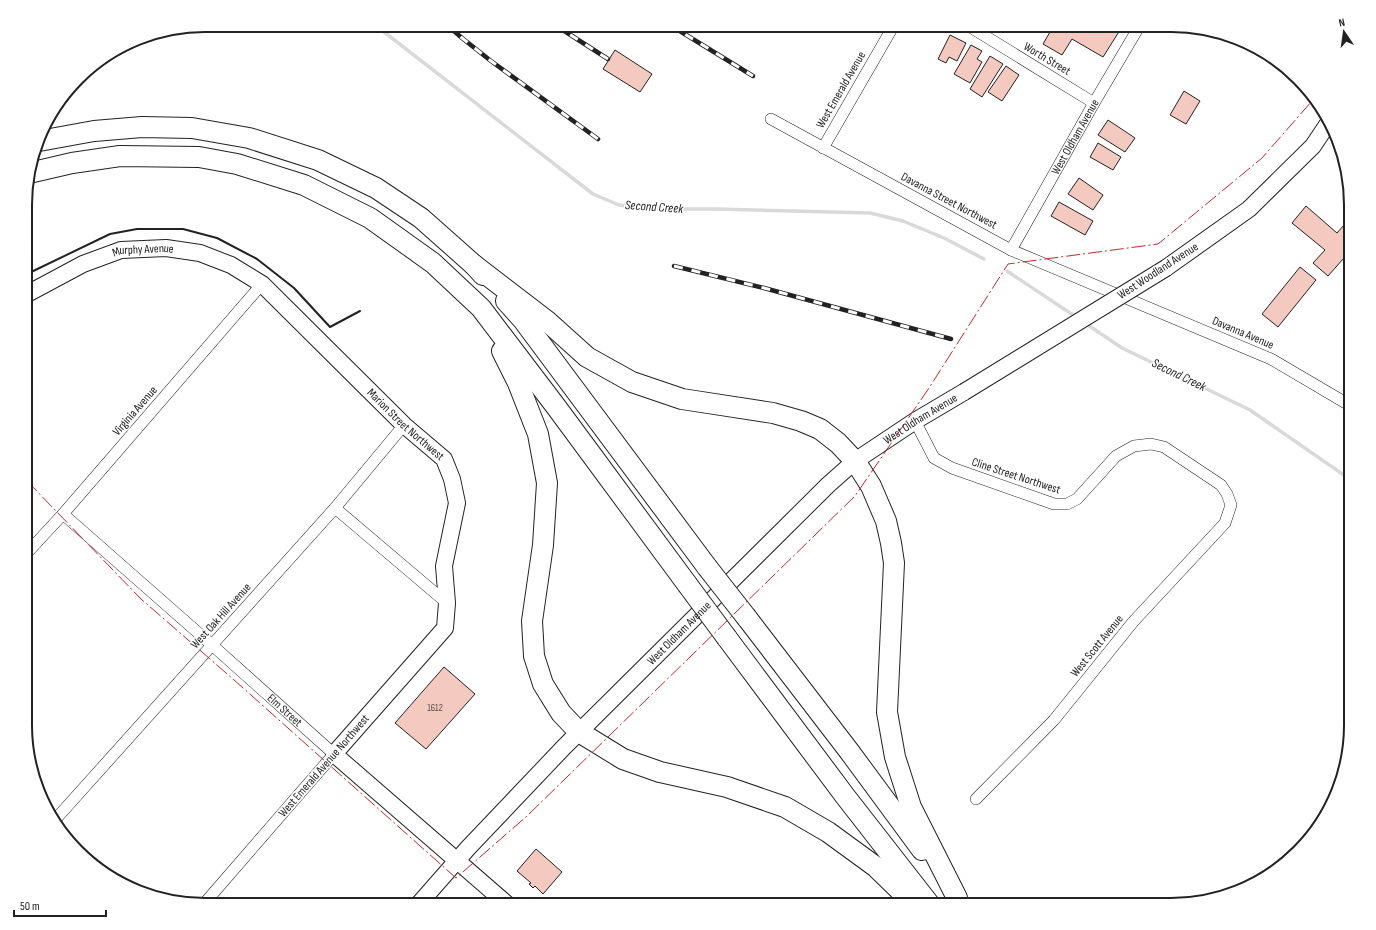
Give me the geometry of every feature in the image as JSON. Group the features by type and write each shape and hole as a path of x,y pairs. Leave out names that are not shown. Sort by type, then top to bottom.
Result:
{"highway":[{"path":"45,140 94,131 142,128 192,128 249,138 318,160 376,188 422,218 474,265 547,321 587,357 632,382 682,399 773,412 820,430 838,443 855,461 871,486 886,521 894,563 887,712 895,757 911,807 958,898"},
{"path":"35,172 72,163 120,156 199,157 237,164 304,185 370,218 433,263 481,308 845,796 925,898"},
{"path":"474,265 523,320 707,567 849,751 958,898"},
{"path":"481,308 518,383 538,434 547,483 543,545 532,621 534,656 543,684 561,713 579,732 623,759 660,772 727,787 785,807 828,832 876,867 908,898"}],"street":[{"name":"West Emerald Avenue","path":"823,148 890,32"},
{"name":"Worth Street","path":"978,32 1094,103"},
{"name":"West Oldham Avenue","path":"1011,250 1136,32"},
{"name":"Davanna Street Northwest","path":"771,119 1011,250 1120,296"},
{"name":"West Woodland Avenue","path":"964,392 1166,268 1249,209 1313,146 1325,128"},
{"name":"Murphy Avenue","path":"32,291 82,264 121,250 166,248 200,253 231,265 262,284"},
{"name":"Marion Street Northwest","path":"262,284 404,425 444,459 452,479 457,503 444,566 447,604 445,628"},
{"name":"Virginia Avenue","path":"32,545 62,514 262,284"},
{"name":"Davanna Avenue","path":"1120,296 1271,358 1344,402"},
{"name":"West Oldham Avenue","path":"424,898 457,860 579,732 828,485 855,461 915,421 964,392"},
{"name":"Cline Street Northwest","path":"915,421 934,458 952,468 1054,504 1067,504 1077,499 1116,456 1134,446 1151,444 1164,447 1221,485 1228,494 1230,505"},
{"name":"West Oak Hill Avenue","path":"58,816 335,508 404,425"},
{"name":"West Scott Avenue","path":"976,799 1054,720 1133,622 1225,523 1230,505"},
{"path":"335,508 447,604"},
{"name":"Elm Street","path":"62,514 500,898"},
{"name":"West Emerald Avenue Northwest","path":"209,898 445,628"}],"building":[{"path":"1050,32 1119,32 1103,57 1072,39 1062,55 1043,44"},
{"path":"950,35 966,43 957,61 949,57 946,63 938,59"},
{"path":"971,45 982,51 977,59 982,62 970,83 954,74"},
{"path":"615,50 652,74 640,92 603,69"},
{"path":"990,56 1003,64 982,97 970,89"},
{"path":"1006,66 1019,75 1002,101 988,92"},
{"path":"1184,91 1200,101 1186,124 1170,115"},
{"path":"1108,120 1135,138 1125,152 1098,135"},
{"path":"1098,143 1121,157 1113,170 1090,157"},
{"path":"1079,178 1103,195 1093,210 1068,194"},
{"path":"1059,202 1093,221 1085,235 1051,216"},
{"path":"1306,206 1337,233 1344,225 1344,258 1328,276 1313,263 1325,250 1292,223"},
{"path":"1300,267 1316,280 1278,327 1262,314"},
{"path":"444,667 475,694 426,749 395,723"},
{"path":"536,849 562,872 543,894 535,886 533,888 529,884 531,883 517,871"}],"waterway":[{"name":"Second Creek","path":"384,32 593,194 619,205 649,209 716,209 870,213 903,221 944,238 984,259"},
{"name":"Second Creek","path":"1007,271 1076,317"},
{"name":"Second Creek","path":"1085,323 1122,348 1250,410 1344,475"}],"railway":[{"path":"455,32 491,61 598,139"},
{"path":"566,32 608,59"},
{"path":"681,32 753,76"},
{"path":"674,266 764,288 951,339"}],"wall":[{"path":"32,272 110,234 137,229 183,229 217,238 257,259 294,288 330,327 360,311"}],"power":[{"path":"32,486 141,599 456,878 527,816 855,496 929,388 1008,264 1158,244 1262,158 1310,103"}]}
